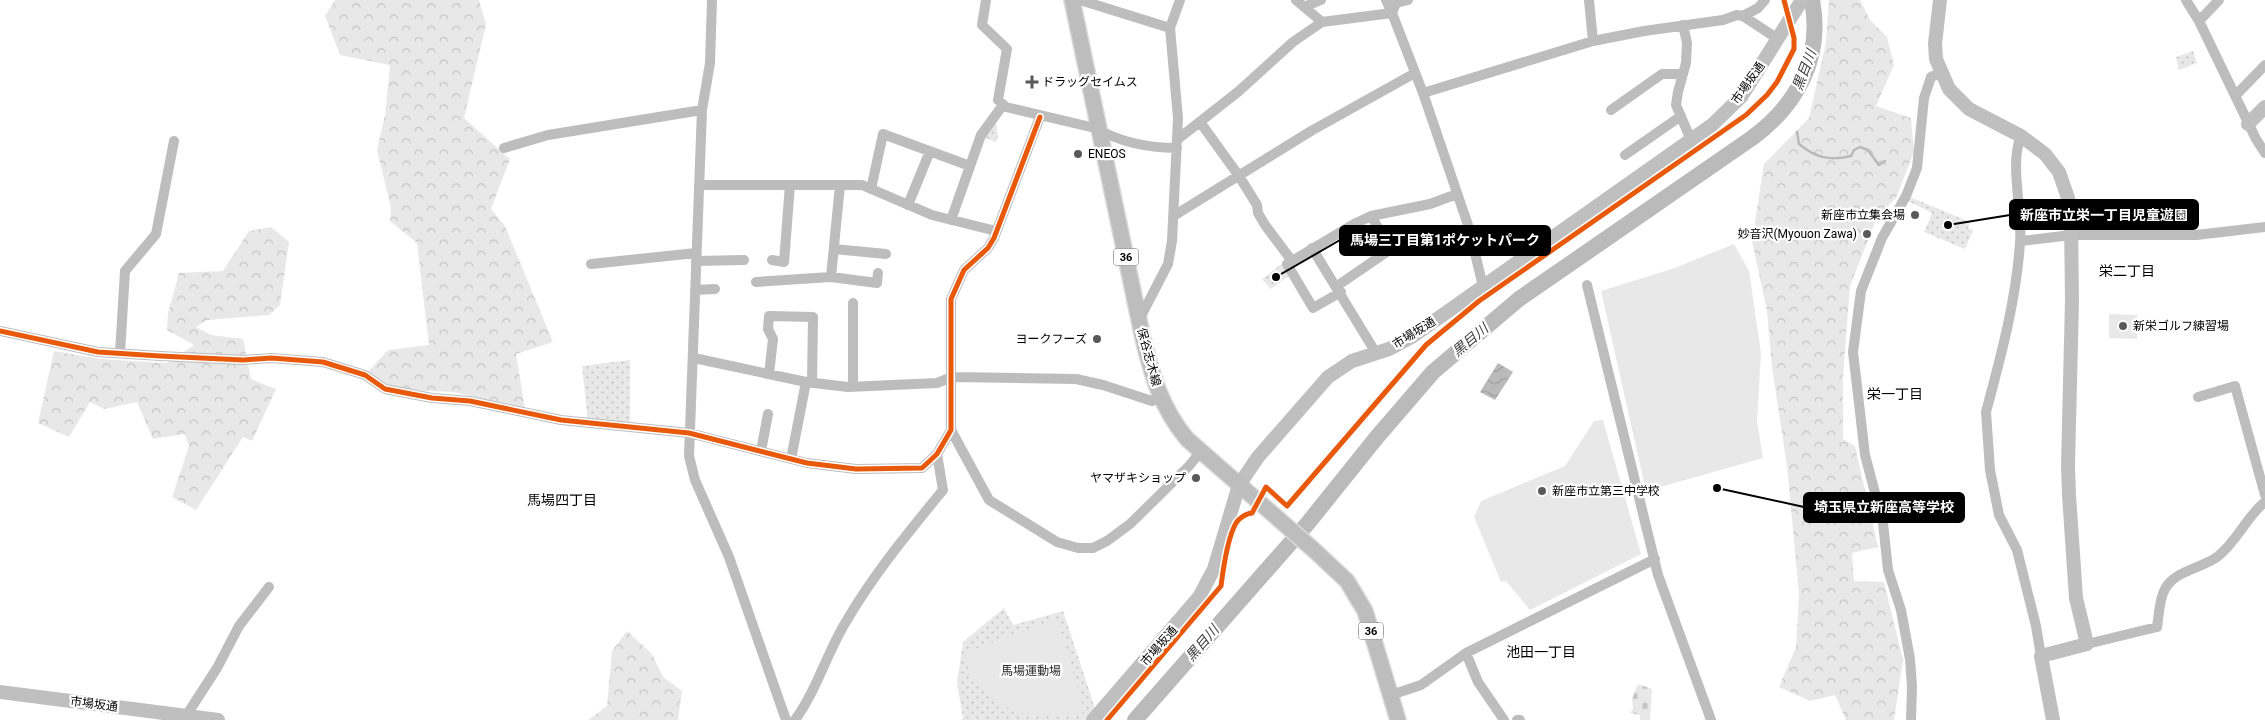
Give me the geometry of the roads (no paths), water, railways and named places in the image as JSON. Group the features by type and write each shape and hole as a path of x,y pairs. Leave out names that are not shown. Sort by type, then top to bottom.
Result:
{"main road":[{"name":"保谷志木線","path":"1072,0 1150,370 1160,397 1179,429 1201,452 1320,555 1347,582 1361,604 1391,695 1394,717"}],"street":[{"path":"712,0 710,63 702,110 689,456 695,480 729,557 786,720"},
{"path":"985,0 982,25 1007,49 998,100 1003,105 1040,117 1095,128 1146,146 1177,143 1293,42 1322,22 1408,0"},
{"path":"1080,0 1170,28"},
{"path":"1139,320 1168,264 1175,215 1178,118 1170,28 1180,0"},
{"path":"1300,3 1321,0"},
{"path":"1589,0 1593,41"},
{"path":"1743,16 1758,8 1765,0"},
{"name":"市場坂通","path":"1093,720 1199,597 1214,569 1239,484 1258,457 1328,377 1352,361 1402,343 1724,115 1741,97 1802,0"},
{"path":"1940,0 1935,44 1941,73 1949,89 1969,109 2021,136 2045,154 2059,172 2068,198 2071,235 2072,300 2068,466 2073,578 2087,644"},
{"path":"2186,0 2199,21 2236,95 2248,124 2265,153"},
{"path":"2199,21 2219,0"},
{"path":"1300,3 1322,22"},
{"path":"1393,4 1468,225 1483,286"},
{"path":"1423,93 1593,41 1737,15 1781,34"},
{"path":"1683,25 1687,44 1686,63 1676,105 1691,140"},
{"path":"2236,95 2265,65"},
{"path":"1175,215 1311,131 1415,73"},
{"path":"1911,720 1912,686 1910,659 1900,610 1888,570 1883,522 1865,455 1853,352 1861,291 1882,238 1917,168 1924,98 1931,77 1941,73"},
{"path":"1611,110 1662,74 1683,74"},
{"path":"951,220 981,135 1003,105"},
{"path":"2248,124 2265,107"},
{"path":"504,148 548,135 702,110"},
{"path":"1625,155 1681,116"},
{"path":"0,331 98,352 243,360 271,358 323,362 366,375 385,389 432,398 470,401 561,420 689,433 807,463 856,469 922,468 937,454 951,430 951,299 964,270 988,248 1040,117"},
{"path":"1200,122 1239,176 1257,205 1258,213 1265,225 1292,260"},
{"path":"871,189 883,134 970,166"},
{"path":"2021,136 2016,162 2021,241 2015,294 1986,412 1986,432 1990,470 1999,515 2017,550 2036,626 2053,720"},
{"path":"120,353 125,271 156,234 174,141"},
{"path":"908,205 930,151"},
{"path":"699,185 862,185 932,216 996,231"},
{"path":"772,260 784,262 790,185"},
{"path":"831,278 840,185"},
{"path":"1371,216 1391,249 1313,308 1287,264 1292,260 1371,216 1430,204 1457,194"},
{"path":"2021,241 2071,235 2196,235 2265,227"},
{"path":"1312,248 1339,289 1376,353"},
{"path":"834,249 886,254"},
{"path":"591,264 696,257 744,260"},
{"path":"756,282 831,278 877,283 878,273"},
{"path":"1587,285 1658,575 1711,720"},
{"path":"695,290 715,289"},
{"path":"853,303 853,387"},
{"path":"769,374 773,339 768,329 769,316 813,318 809,382 791,459"},
{"path":"694,358 809,382 853,387 937,383 952,377 1076,380 1103,385 1152,401 1160,397"},
{"path":"2198,397 2235,386 2265,495"},
{"path":"760,451 768,414"},
{"path":"951,430 989,500 1057,542 1078,548 1093,548 1107,541 1130,524 1201,452"},
{"path":"795,720 806,704 844,626 884,562 944,490 937,454"},
{"path":"2041,656 2157,627 2164,589 2182,574 2215,558 2225,550 2248,519 2265,502"},
{"path":"1391,695 1430,680 1454,660 1466,653 1655,559"},
{"path":"186,716 217,668 239,626 269,587"},
{"path":"1466,653 1478,682 1504,720"},
{"name":"市場坂通","path":"0,692 157,716 186,716 218,720"}],"water":[{"path":"1498,363 1513,372 1495,400 1480,392"}],"waterway":[{"name":"黒目川","path":"1135,720 1308,523 1377,437 1433,372 1519,299 1768,125 1794,94 1810,60 1814,41 1812,0"},
{"name":"黒目川","path":"1779,116 1783,119"},
{"path":"1797,132 1799,144 1823,157 1851,156 1854,150 1860,147 1868,150 1879,165 1885,161"}],"place":[{"name":"ドラッグセイムス","path":"1032,82"},
{"name":"ENEOS","path":"1078,154"},
{"name":"新座市立集会場","path":"1915,215"},
{"name":"新座市立栄一丁目児童遊園","path":"1948,225"},
{"name":"妙音沢(Myouon Zawa)","path":"1867,234"},
{"name":"馬場三丁目第1ポケットパーク","path":"1276,277"},
{"name":"新栄ゴルフ練習場","path":"2123,326"},
{"name":"ヨークフーズ","path":"1097,339"},
{"name":"ヤマザキショップ","path":"1196,478"},
{"name":"埼玉県立新座高等学校","path":"1717,488"},
{"name":"新座市立第三中学校","path":"1542,491"}],"district":[{"name":"栄二丁目","path":"2127,271"},
{"name":"栄一丁目","path":"1895,394"},
{"name":"馬場四丁目","path":"562,500"},
{"name":"池田一丁目","path":"1541,652"}],"park label":[{"name":"馬場運動場","path":"1031,671"}]}
